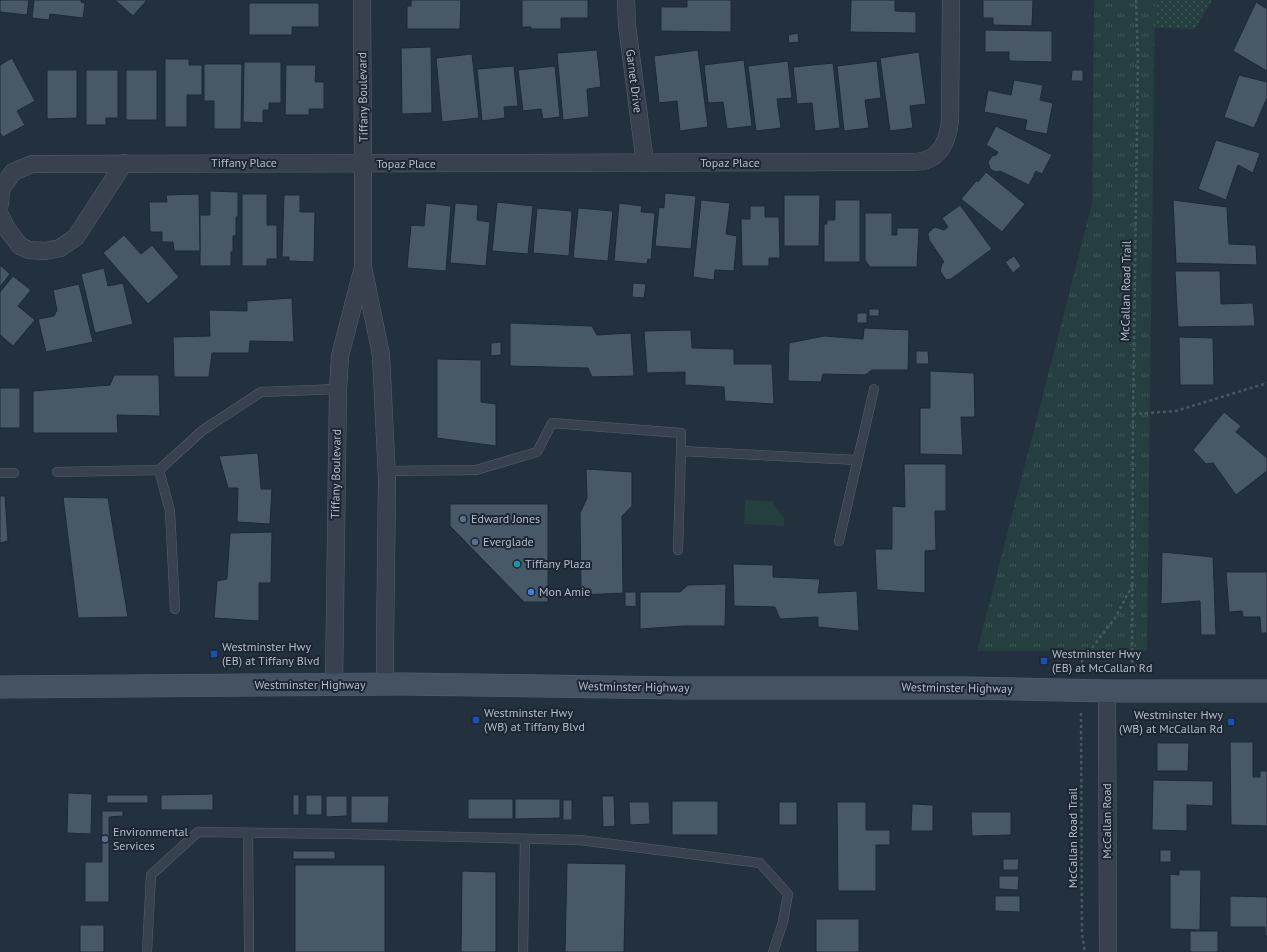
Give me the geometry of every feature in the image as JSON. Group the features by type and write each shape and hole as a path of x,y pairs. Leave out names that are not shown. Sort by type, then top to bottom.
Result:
{"main road":[{"name":"Westminster Highway","path":"0,687 385,684 970,688 1107,691 1267,691"}],"street":[{"name":"Tiffany Boulevard","path":"362,0 363,267 381,355 387,471 385,684"},
{"name":"Garnet Drive","path":"626,0 627,25 645,163"},
{"name":"Topaz Place","path":"363,164 902,162 927,160 939,153 948,135 950,121 951,0"},
{"path":"0,215 6,229 20,246 29,250 45,251 60,248 76,237 124,163"},
{"name":"Tiffany Place","path":"0,204 1,189 13,172 32,164 363,164"},
{"name":"Tiffany Boulevard","path":"334,684 338,389 340,356 363,267"},
{"name":"McCallan Road","path":"1107,691 1108,952"}],"lane":[{"path":"57,472 159,470 203,430 261,392 338,389"},
{"path":"838,541 874,389"},
{"path":"387,471 476,470 537,452 552,423 681,433 678,550"},
{"path":"680,451 857,460"},
{"path":"159,470 170,511 175,609"},
{"path":"0,473 14,473"},
{"path":"147,952 151,875 198,832 248,832 580,840 760,863 788,894 783,922 773,952"},
{"path":"248,832 249,952"},
{"path":"523,952 525,839"}],"path":[{"name":"McCallan Road Trail","path":"1136,0 1138,58 1133,414 1132,662 1137,667"},
{"path":"1133,414 1176,411 1267,383"},
{"name":"McCallan Road Trail","path":"1080,668 1082,662 1115,618 1133,583"},
{"name":"McCallan Road Trail","path":"1081,723 1082,934 1085,952"}],"green space":[{"path":"1094,0 1155,0 1147,651 977,651 1092,204"},
{"path":"1155,0 1212,0 1195,29 1155,28"},
{"path":"745,500 772,501 784,518 784,526 744,524"}],"building":[{"path":"0,0 29,0 27,15 0,12"},
{"path":"34,0 81,0 81,2 85,3 83,18 50,14 49,20 32,18"},
{"path":"115,0 147,0 133,16"},
{"path":"411,0 461,0 460,29 407,29 407,6 411,6"},
{"path":"522,0 588,0 588,18 561,18 561,29 531,29 531,27 522,27"},
{"path":"687,0 731,0 731,32 661,31 661,7 687,7"},
{"path":"851,0 895,0 895,11 916,12 916,33 850,32"},
{"path":"983,0 1033,0 1032,26 993,25 993,18 983,18"},
{"path":"1256,2 1267,9 1267,71 1233,51"},
{"path":"249,3 319,3 319,27 292,27 292,35 249,35"},
{"path":"985,30 1052,31 1052,62 1009,61 1009,52 985,52"},
{"path":"798,33 799,42 789,43 788,35"},
{"path":"431,47 432,113 402,114 401,48"},
{"path":"597,50 601,87 587,89 589,117 563,120 557,53"},
{"path":"698,50 708,127 680,131 677,101 659,103 654,56"},
{"path":"919,52 926,104 910,106 913,128 890,131 880,58"},
{"path":"472,54 479,118 442,122 436,58"},
{"path":"12,58 35,101 17,111 25,125 3,137 0,133 0,65"},
{"path":"165,59 189,59 189,65 202,65 202,95 187,95 187,127 165,127"},
{"path":"744,60 752,126 727,129 723,102 708,103 704,65"},
{"path":"788,61 792,98 777,99 781,128 756,131 748,66"},
{"path":"877,61 881,98 865,100 869,128 844,131 837,66"},
{"path":"244,62 281,62 281,103 269,103 269,110 263,110 263,123 243,122"},
{"path":"833,63 840,128 815,131 812,103 797,104 793,67"},
{"path":"204,64 242,64 241,129 214,129 214,101 204,101"},
{"path":"286,65 316,65 315,82 324,82 324,109 309,109 309,115 285,115"},
{"path":"514,66 518,106 504,107 505,118 482,121 477,69"},
{"path":"555,66 560,117 543,119 541,109 523,111 518,70"},
{"path":"47,70 77,70 77,118 47,119"},
{"path":"86,70 118,70 118,118 106,118 106,125 86,125"},
{"path":"126,70 157,70 157,120 126,120"},
{"path":"1072,70 1083,70 1083,81 1071,81"},
{"path":"1239,75 1267,82 1267,98 1254,128 1224,117"},
{"path":"1014,80 1043,85 1040,100 1053,103 1047,134 1025,130 1027,120 984,112 988,90 1011,95"},
{"path":"996,126 1052,155 1042,174 1036,171 1029,185 1000,171 996,172 990,169 988,162 992,156 996,155 998,152 986,145"},
{"path":"1216,140 1260,153 1253,173 1238,165 1226,200 1198,189"},
{"path":"986,172 1025,204 1002,232 961,199"},
{"path":"210,191 238,192 238,217 236,217 236,236 233,236 231,266 200,266 200,215 210,215"},
{"path":"665,193 696,196 691,249 655,246 659,207 664,208"},
{"path":"199,194 200,251 174,251 173,242 162,242 162,232 150,232 149,202 167,202 166,195"},
{"path":"242,194 267,194 267,225 277,225 277,259 267,259 267,266 242,266"},
{"path":"284,195 300,195 300,212 315,212 314,262 289,261 289,257 282,257"},
{"path":"784,195 820,195 819,246 784,246"},
{"path":"701,200 730,203 726,234 737,236 734,271 715,270 714,280 693,277"},
{"path":"835,200 860,200 860,262 824,262 824,224 827,224 827,220 835,220"},
{"path":"1173,200 1227,207 1229,244 1256,245 1257,265 1176,263"},
{"path":"497,202 533,206 528,254 492,251"},
{"path":"426,203 451,206 446,271 407,268 411,225 424,226"},
{"path":"455,203 478,205 477,220 490,222 486,266 450,263"},
{"path":"619,203 642,206 641,212 655,213 651,260 648,259 647,264 614,261"},
{"path":"960,205 992,249 951,279 946,280 940,271 944,262 929,240 928,234 935,227 944,230 948,227 942,218"},
{"path":"750,206 765,206 765,217 779,217 780,258 769,258 769,266 742,266 741,219 750,219"},
{"path":"537,208 572,211 569,256 533,253"},
{"path":"578,208 613,211 608,261 573,258"},
{"path":"865,213 892,213 892,235 897,235 897,228 919,228 917,267 870,267 865,260"},
{"path":"124,235 141,254 152,245 179,277 148,304 103,253"},
{"path":"1014,256 1021,266 1013,273 1005,262"},
{"path":"0,265 10,274 0,287"},
{"path":"104,268 108,286 123,283 133,324 95,333 81,274"},
{"path":"1175,271 1220,271 1221,304 1253,303 1255,326 1178,327"},
{"path":"13,276 31,290 18,306 35,320 13,346 0,335 0,292"},
{"path":"633,283 646,284 644,298 632,297"},
{"path":"79,284 93,342 46,352 38,319 54,316 57,310 53,290"},
{"path":"292,298 294,342 250,341 249,353 212,353 209,377 174,377 173,337 210,336 209,310 247,311 247,301"},
{"path":"869,309 879,309 879,316 869,316"},
{"path":"857,313 867,313 867,323 857,323"},
{"path":"510,323 592,326 597,335 631,333 634,376 592,377 588,368 510,366"},
{"path":"864,328 909,330 908,370 872,370 865,375 823,374 821,382 788,381 789,343 824,336 863,339"},
{"path":"691,330 692,348 734,349 734,364 772,364 774,404 725,401 724,387 685,385 685,372 647,373 644,331"},
{"path":"1179,337 1213,338 1214,385 1180,385"},
{"path":"501,342 501,355 491,356 491,343"},
{"path":"916,351 928,351 929,364 916,364"},
{"path":"437,359 481,360 481,402 496,404 496,446 437,438"},
{"path":"930,371 974,373 975,417 961,417 963,455 920,454 920,408 930,408"},
{"path":"114,375 159,375 160,416 117,415 118,433 33,433 33,391 110,385"},
{"path":"0,388 20,388 20,428 0,428"},
{"path":"1224,412 1241,426 1236,432 1267,458 1267,471 1236,495 1213,463 1206,464 1193,450"},
{"path":"258,453 261,489 272,489 270,524 237,522 238,488 228,488 219,456"},
{"path":"904,464 946,464 946,511 935,511 936,550 925,551 925,593 877,590 875,549 892,549 892,506 905,507"},
{"path":"586,469 632,472 632,506 622,516 623,593 581,595 580,513 587,498"},
{"path":"0,496 5,496 8,541 0,543"},
{"path":"63,497 108,498 128,617 78,618"},
{"name":"Tiffany Plaza","path":"450,504 548,504 548,602 524,602 450,526"},
{"path":"272,532 271,583 259,583 259,621 214,618 217,581 227,579 230,533"},
{"path":"1162,552 1213,557 1216,635 1201,635 1200,601 1161,604"},
{"path":"733,564 773,565 773,577 820,579 818,593 857,591 859,631 818,627 818,617 780,619 775,607 734,606"},
{"path":"1226,572 1267,572 1267,633 1261,633 1260,617 1243,617 1242,611 1229,612"},
{"path":"726,584 725,626 684,626 640,629 640,592 680,592 688,585"},
{"path":"625,592 636,592 636,607 625,606"},
{"path":"1230,742 1253,742 1253,777 1260,777 1260,771 1267,771 1267,826 1231,825"},
{"path":"1157,743 1189,743 1188,771 1157,771"},
{"path":"1153,780 1213,781 1213,806 1187,805 1187,831 1152,830"},
{"path":"68,793 92,794 91,834 67,833"},
{"path":"213,794 213,810 161,810 161,795"},
{"path":"107,795 148,795 148,803 107,803"},
{"path":"293,795 299,795 299,815 293,815"},
{"path":"306,795 322,795 322,815 306,815"},
{"path":"326,796 347,796 347,816 326,817"},
{"path":"351,796 389,796 388,823 351,823"},
{"path":"602,796 614,796 615,826 603,827"},
{"path":"468,799 513,799 513,819 468,819"},
{"path":"515,799 560,799 560,818 515,819"},
{"path":"563,800 572,800 572,820 563,820"},
{"path":"672,801 718,801 718,835 672,835"},
{"path":"629,802 649,802 650,824 630,825"},
{"path":"779,802 797,802 797,825 779,825"},
{"path":"837,802 866,802 866,830 890,830 890,845 876,845 876,891 838,891"},
{"path":"912,804 933,805 933,831 911,831"},
{"name":"Environmental Services","path":"102,811 123,811 123,816 109,817 109,902 85,902 85,862 102,862"},
{"path":"971,812 1011,812 1011,835 972,836"},
{"path":"1160,850 1171,850 1171,862 1160,862"},
{"path":"293,851 335,851 335,859 293,859"},
{"path":"1003,859 1019,859 1018,870 1003,870"},
{"path":"567,863 626,864 624,952 565,952"},
{"path":"295,865 385,865 385,952 295,952"},
{"path":"1179,870 1201,870 1200,930 1170,929 1170,874 1179,875"},
{"path":"462,871 496,872 496,952 461,952"},
{"path":"999,876 1019,876 1018,890 999,889"},
{"path":"995,896 1020,896 1020,912 995,911"},
{"path":"1230,896 1267,897 1267,936 1265,936 1265,927 1230,927"},
{"path":"816,919 859,919 859,952 816,952"},
{"path":"80,925 104,925 104,952 80,952"},
{"path":"1190,931 1218,931 1218,952 1190,952"}],"place":[{"name":"Edward Jones","path":"463,519"},
{"name":"Everglade","path":"475,542"},
{"name":"Tiffany Plaza","path":"517,564"},
{"name":"Mon Amie","path":"531,592"},
{"name":"Westminster Hwy (EB) at Tiffany Blvd","path":"214,654"},
{"name":"Westminster Hwy (EB) at McCallan Rd","path":"1044,661"},
{"name":"Westminster Hwy (WB) at Tiffany Blvd","path":"476,720"},
{"name":"Westminster Hwy (WB) at McCallan Rd","path":"1231,722"},
{"name":"Environmental Services","path":"105,839"}]}
